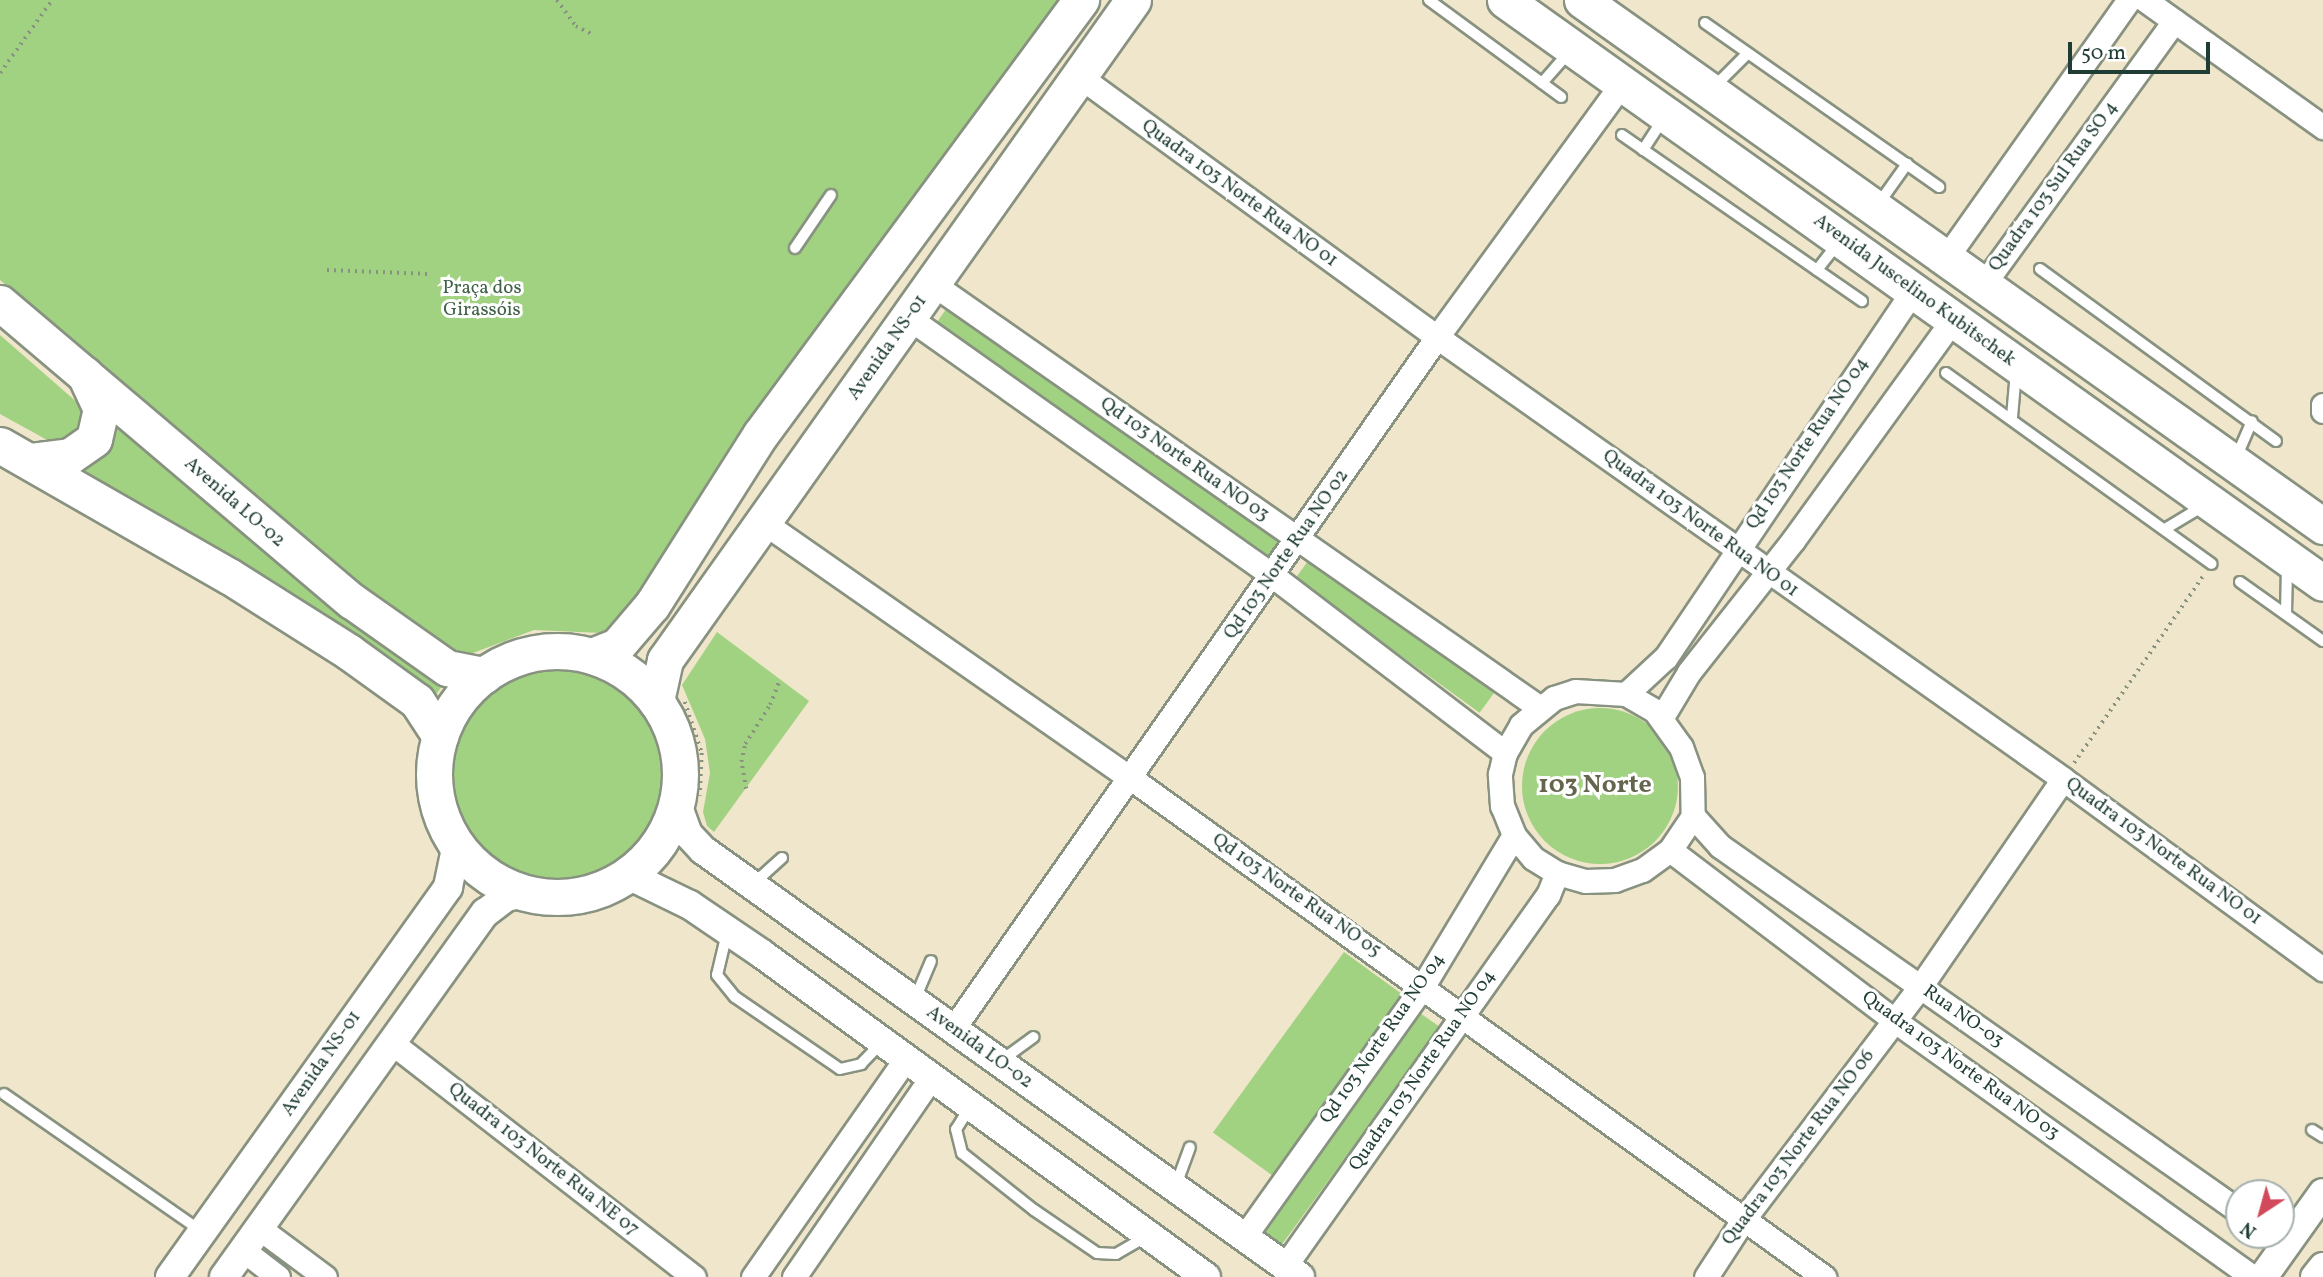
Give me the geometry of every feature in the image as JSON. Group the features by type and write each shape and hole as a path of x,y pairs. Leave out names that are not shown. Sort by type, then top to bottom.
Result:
{"main road":[{"path":"592,656 628,636 652,605 760,435 1081,0"},
{"name":"Avenida NS-01","path":"668,697 662,665 1133,0"},
{"name":"Avenida Juscelino Kubitschek","path":"1505,0 1623,82 2207,504 2323,583"},
{"path":"1598,5 1710,92 2323,526"},
{"name":"Avenida LO-02","path":"0,303 352,601 447,668 484,675"},
{"path":"15,453 70,456 94,439 101,409 85,374"},
{"path":"15,453 229,576 356,657 422,706 440,736"},
{"path":"533,654 592,656 668,697 689,807 628,876 581,895 525,892 485,873 457,844 436,792 440,736 454,707 484,675 533,654"}],"street":[{"path":"1946,258 2154,5 2323,127"},
{"name":"Quadra 103 Sul Rua SO 4","path":"1983,285 2154,5"},
{"name":"Quadra 103 Norte Rua NO 01","path":"1079,76 1437,337 2063,779 2323,969"},
{"name":"Qd 103 Norte Rua NO 02","path":"953,1029 1299,541 1437,337 1623,82"},
{"name":"Qd 103 Norte Rua NO 03","path":"933,284 1540,708"},
{"name":"Qd 103 Norte Rua NO 04","path":"1626,694 1666,657 1913,291"},
{"path":"909,318 1273,576 1504,753"},
{"name":"Qd 103 Norte Rua NO 04","path":"1662,717 1689,672 1767,572 1953,319"},
{"path":"2323,405 2323,411"},
{"name":"Qd 103 Norte Rua NO 05","path":"763,522 1423,986 1824,1277"},
{"path":"1575,691 1626,694 1662,717 1692,777 1693,816 1670,850 1642,870 1615,880 1585,881 1557,873 1533,858 1514,835 1502,806 1504,753 1521,725 1540,708 1575,691"},
{"name":"Quadra 103 Norte Rua NO 06","path":"1706,1277 1743,1220 1920,987 2063,779"},
{"name":"Avenida LO-02","path":"689,807 693,842 1292,1272"},
{"name":"Rua NO-03","path":"1693,816 1720,846 2225,1201"},
{"name":"Qd 103 Norte Rua NO 04","path":"1244,1237 1423,986 1514,835"},
{"name":"Avenida NS-01","path":"170,1277 448,887 457,844"},
{"name":"Quadra 103 Norte Rua NO 03","path":"1670,850 1895,1021 2253,1277"},
{"name":"Quadra 103 Norte Rua NO 04","path":"1292,1272 1463,1015 1548,895 1557,873"},
{"path":"628,876 690,905 728,931 1206,1277"},
{"path":"224,1277 487,910 525,892"},
{"name":"Quadra 103 Norte Rua NE 07","path":"392,1043 694,1277"},
{"path":"753,1277 905,1060"},
{"path":"794,1277 930,1079"},
{"path":"2295,1222 2323,1193"},
{"path":"251,1239 278,1277"},
{"path":"251,1239 325,1277"},
{"path":"2263,1277 2275,1249"},
{"path":"2315,1277 2323,1267"}],"lane":[{"path":"1429,0 1561,97"},
{"path":"1705,23 1938,187"},
{"path":"1542,83 1572,47"},
{"path":"1710,92 1748,53"},
{"path":"1643,150 1666,113"},
{"path":"1622,135 1861,301"},
{"path":"1875,208 1907,164"},
{"path":"795,248 831,195"},
{"path":"1817,271 1841,239"},
{"path":"2039,269 2276,441"},
{"path":"2012,416 2017,365"},
{"path":"1946,373 2012,416 2212,564"},
{"path":"2234,464 2252,421"},
{"path":"2165,529 2207,504"},
{"path":"2286,614 2287,557"},
{"path":"2240,582 2323,641"},
{"path":"751,885 782,858"},
{"path":"728,931 717,975 735,997 840,1069 861,1064 881,1043"},
{"path":"914,1001 931,961"},
{"path":"999,1062 1034,1037"},
{"path":"4,1094 203,1232"},
{"path":"970,1107 956,1129 962,1153 1034,1210 1097,1253 1116,1254 1148,1235"},
{"path":"2312,1130 2323,1137"},
{"path":"1175,1188 1190,1147"}],"path":[{"path":"0,73 52,0"},
{"path":"557,0 576,26 592,34"},
{"path":"327,270 430,274"},
{"path":"2063,779 2212,564"},
{"path":"746,789 741,762 745,744 770,705 780,679"},
{"path":"668,697 702,753 689,807"}],"green space":[{"name":"Praça dos Girassóis","path":"0,0 1065,0 614,628 602,633 534,630 465,656 454,653 325,558 0,280"},
{"path":"949,305 1281,537 1268,555 936,323"},
{"path":"0,335 79,404 87,417 81,437 49,441 0,414"},
{"path":"114,420 299,580 444,683 436,695 271,582 77,470"},
{"path":"1311,557 1495,691 1480,713 1295,579"},
{"path":"717,632 809,701 714,832 707,826 703,812 710,773 705,739 682,685"},
{"path":"558,663 580,665 610,676 628,688 644,704 656,722 664,742 669,774 667,796 656,826 644,844 628,860 610,872 590,880 558,885 536,883 506,872 488,860 472,844 460,826 452,806 447,774 449,752 460,722 472,704 488,688 506,676 526,668"},
{"path":"1600,708 1630,714 1655,731 1672,756 1678,786 1672,816 1655,841 1630,858 1600,864 1570,858 1545,841 1528,816 1522,786 1528,756 1545,731 1570,714"},
{"path":"1344,952 1404,995 1273,1176 1213,1132"},
{"path":"1417,1011 1440,1027 1275,1254 1256,1240"}],"district":[{"name":"103 Norte","path":"1595,786"}]}
